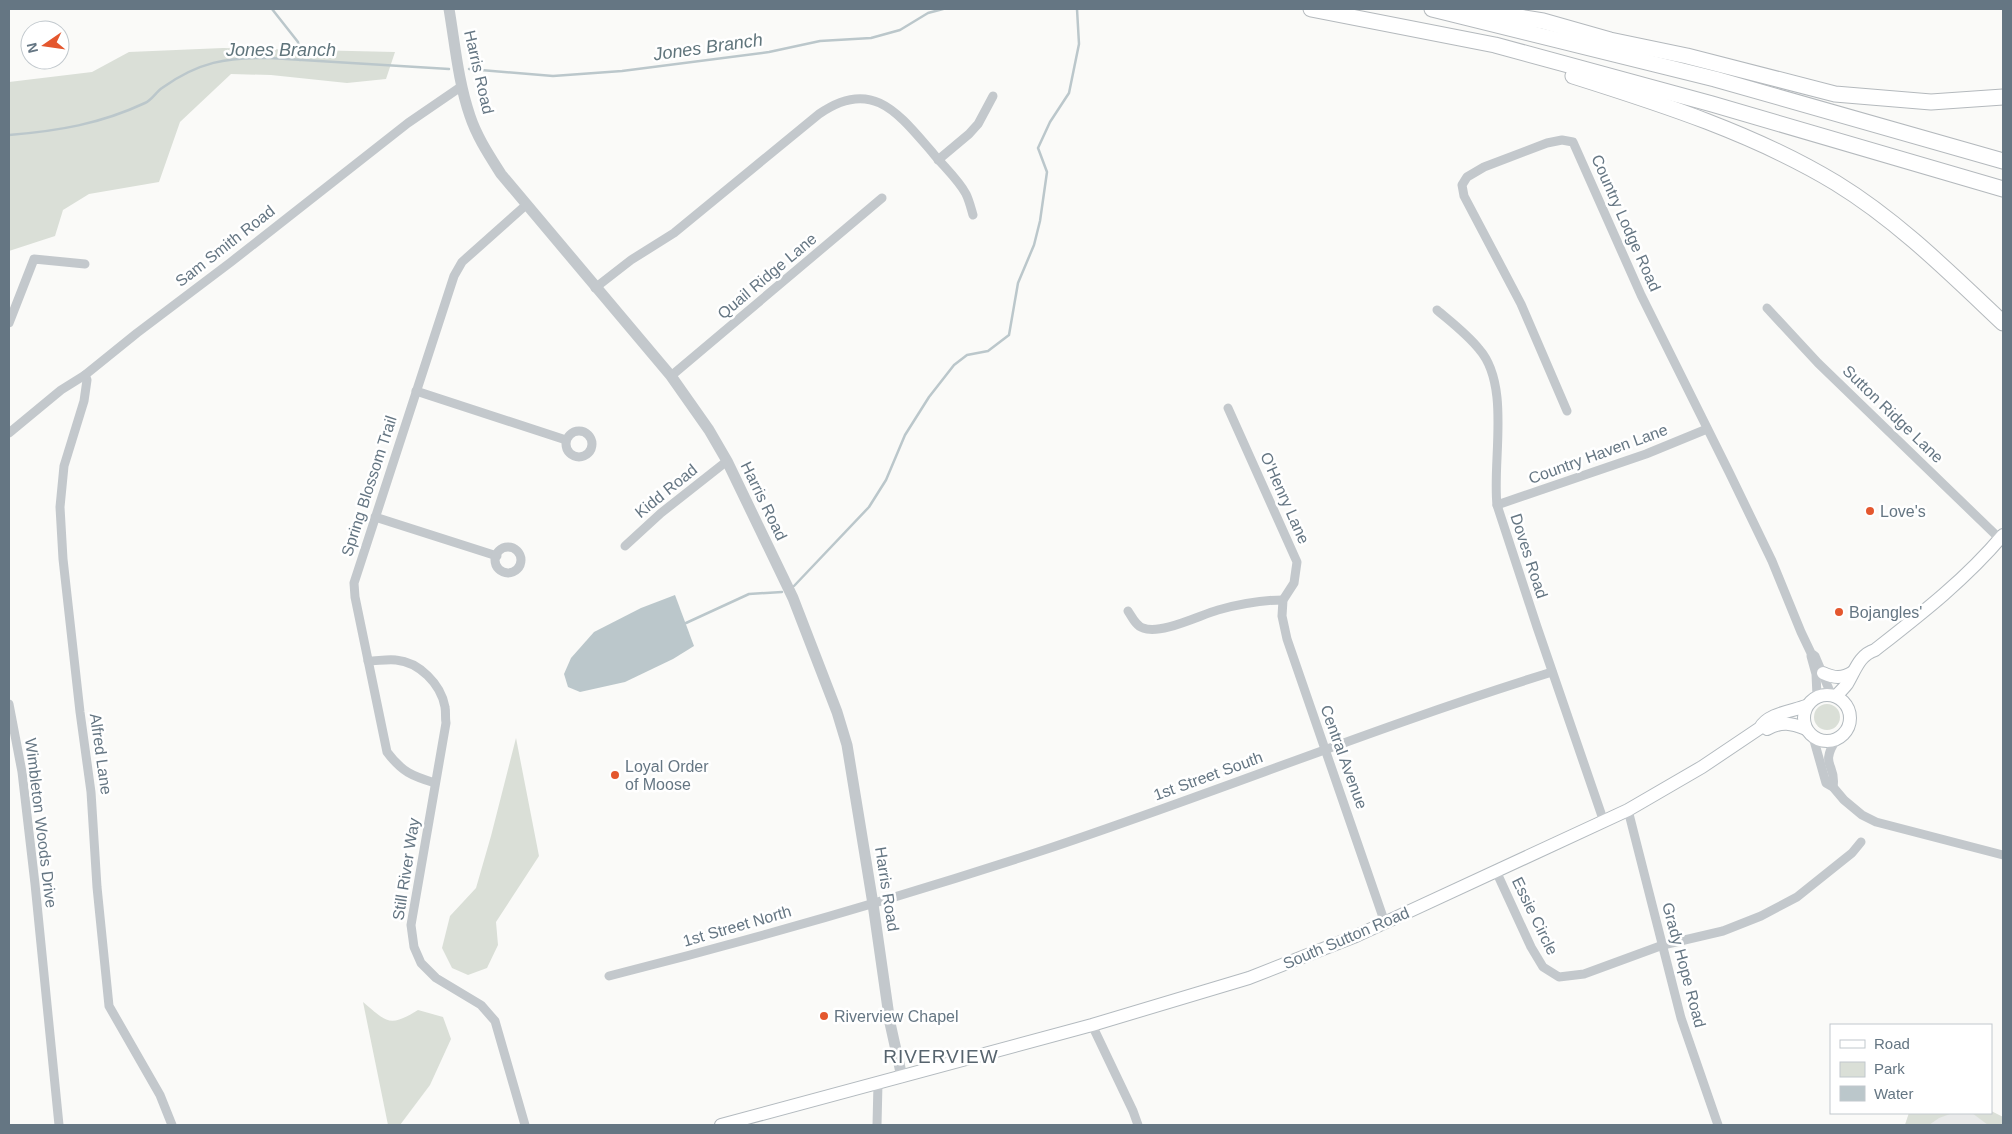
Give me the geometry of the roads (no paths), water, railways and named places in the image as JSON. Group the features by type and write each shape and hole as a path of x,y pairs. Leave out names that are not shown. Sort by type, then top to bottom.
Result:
{"highway":[{"path":"1311,9 1495,45 1712,104 2003,189"},
{"path":"1432,9 1715,79 2003,161"},
{"path":"1469,9 1543,21 1610,40 1688,56 1835,94 1931,102 2003,97"},
{"path":"1495,45 1569,75 1642,98 1750,138 1836,183 1912,238 2003,323"}],"main road":[{"path":"1875,650 1873,656 1860,673 1853,689 1848,706 1850,722 1843,736 1836,740 1828,741 1810,733 1804,722 1806,706 1817,696 1833,695 1848,684 1853,672 1869,652 1875,650 1936,603 1981,560 2001,537"},
{"path":"1823,673 1834,678 1846,676 1853,672"},
{"path":"1833,695 1848,706"},
{"name":"South Sutton Road","path":"722,1125 1092,1025 1249,978 1385,923 1604,822 1702,767 1760,728 1762,723 1769,718 1806,706"},
{"name":"South Sutton Road","path":"1760,728 1766,729 1780,723 1790,722 1810,733"}],"street":[{"name":"Harris Road","path":"449,9 462,86 470,116 483,144 501,174 671,376 709,430 727,461 793,598 837,712 847,745 890,1023 902,1077"},
{"name":"Sam Smith Road","path":"9,432 62,390 86,375 136,333 239,256 408,122 462,86"},
{"path":"938,160 978,124 993,96"},
{"path":"596,288 631,260 674,233 833,105 852,99 870,100 887,106 902,118 966,193 974,215"},
{"name":"Country Lodge Road","path":"1567,411 1521,304 1464,196 1462,185 1467,177 1484,167 1547,143 1562,140 1573,142 1641,295 1772,561 1811,653 1815,656 1833,695"},
{"name":"Quail Ridge Lane","path":"671,376 882,198"},
{"name":"Spring Blossom Trail","path":"436,783 412,776 397,765 387,752 355,596 354,582 454,276 462,262 526,205"},
{"path":"9,323 34,259 85,264"},
{"name":"Sutton Ridge Lane","path":"1767,308 1818,363 2001,537"},
{"name":"Doves Road","path":"1437,310 1480,349 1492,372 1498,409 1495,485 1497,505 1604,822"},
{"name":"Alfred Lane","path":"86,375 84,401 64,466 60,507 63,559 91,792 97,887 110,1006 160,1095 172,1125"},
{"path":"416,391 566,440"},
{"name":"O'Henry Lane","path":"1228,408 1297,562 1294,583 1283,600"},
{"name":"Country Haven Lane","path":"1497,505 1646,454 1707,429"},
{"name":"Kidd Road","path":"624,546 661,513 727,461"},
{"path":"375,517 496,556"},
{"path":"1128,611 1143,628 1161,629 1237,605 1256,601 1283,600"},
{"name":"Central Avenue","path":"1283,600 1282,616 1287,639 1385,923"},
{"name":"Country Lodge Road","path":"1811,653 1810,659 1816,674 1817,696"},
{"name":"Still River Way","path":"368,661 397,660 410,664 427,675 438,688 445,707 446,723 411,925 414,946 421,962 436,978 481,1005 494,1021 501,1038 524,1125"},
{"name":"1st Street South","path":"873,904 1046,849 1552,672"},
{"name":"Wimbleton Woods Drive","path":"9,704 22,772 59,1125"},
{"path":"1810,733 1826,783 1833,787 1852,808 1862,815 1876,822 2003,855"},
{"path":"1833,787 1834,780 1828,751 1836,740"},
{"name":"Grady Hope Road","path":"1628,810 1664,945 1681,1018 1718,1125"},
{"name":"Essie Circle","path":"1496,871 1531,947 1543,967 1559,977 1584,974 1664,945 1722,931 1760,916 1797,897 1852,853 1861,842"},
{"name":"1st Street North","path":"609,976 873,904"},
{"path":"1092,1025 1138,1125"},
{"path":"876,1125 878,1083"}],"water":[{"path":"675,595 694,646 673,659 625,682 580,692 568,687 564,674 571,658 594,632 641,608"}],"waterway":[{"path":"272,9 298,42 300,60"},
{"name":"Jones Branch","path":"469,69 553,76 622,71 769,52 820,41 871,38 900,30 928,13 943,9"},
{"path":"794,586 869,507 886,480 905,435 929,397 954,365 967,355 988,351 1009,335 1018,283 1034,245 1040,221 1047,172 1038,148 1050,122 1069,93 1079,44 1077,9"},
{"name":"Jones Branch","path":"9,135 62,129 112,116 147,102 162,88 188,72 226,60 270,58 449,69"},
{"path":"686,623 749,594 782,592"}],"place":[{"name":"Love's","path":"1870,511"},
{"name":"Bojangles'","path":"1839,612"},
{"name":"Loyal Order of Moose","path":"615,775"},
{"name":"Riverview Chapel","path":"824,1016"}],"district":[{"name":"RIVERVIEW","path":"941,1056"}]}
